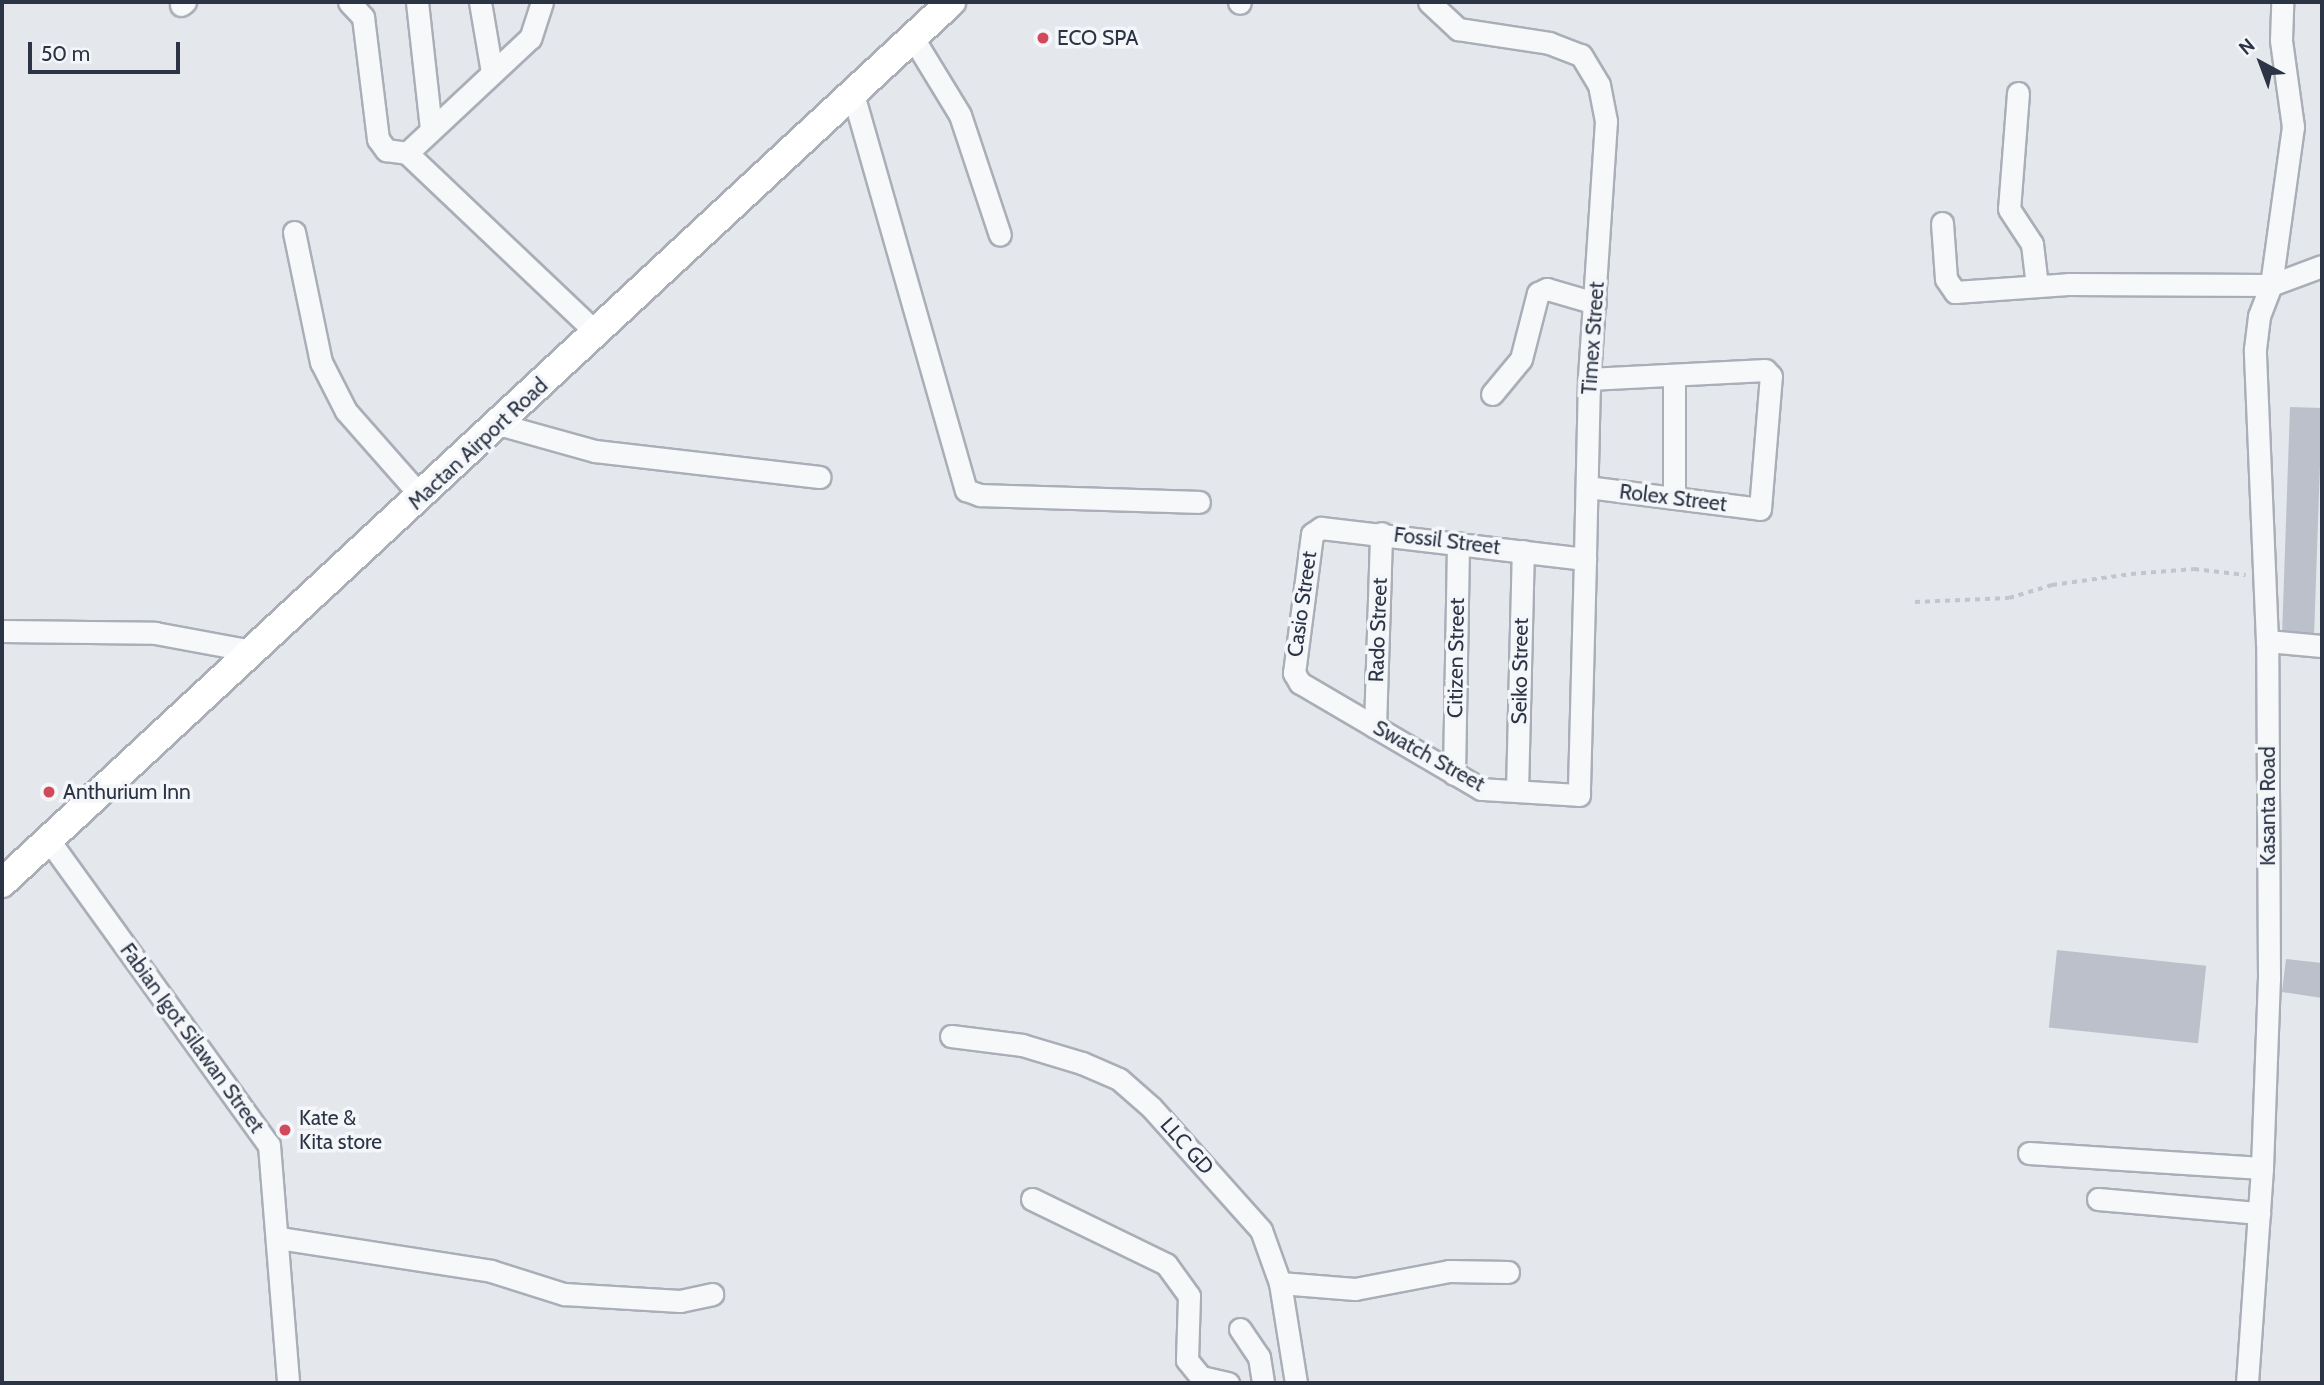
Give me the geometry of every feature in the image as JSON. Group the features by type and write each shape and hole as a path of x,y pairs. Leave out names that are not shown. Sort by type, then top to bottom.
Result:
{"main road":[{"name":"Mactan Airport Road","path":"2,883 951,2"}],"street":[{"path":"349,2 363,17 378,139 386,150 407,153 597,333"},
{"path":"417,2 431,129"},
{"path":"480,2 492,72"},
{"path":"407,153 530,38 541,2"},
{"name":"Timex Street","path":"1429,2 1458,29 1566,46 1581,55 1599,85 1607,154 1589,379 1579,794"},
{"name":"Kasanta Road","path":"2247,1383 2262,1168 2269,979 2267,641 2255,349 2259,316 2271,285 2293,127 2281,40 2282,2"},
{"path":"913,38 960,115 1000,235"},
{"path":"2018,93 2009,209 2032,244 2037,286"},
{"path":"853,94 965,490 980,495 1199,502"},
{"path":"1942,223 1945,279 1955,292 2037,286 2271,285 2322,266"},
{"path":"294,232 321,362 346,411 421,496"},
{"path":"1492,394 1521,359 1533,302 1541,290 1595,303"},
{"name":"Rolex Street","path":"1587,487 1760,509 1771,376 1765,370 1674,375"},
{"path":"1589,379 1674,375 1674,498"},
{"path":"498,424 595,451 820,477"},
{"name":"Fossil Street","path":"1312,534 1321,527 1585,559"},
{"name":"Rado Street","path":"1375,727 1381,533"},
{"name":"Casio Street","path":"1294,673 1312,534"},
{"name":"Citizen Street","path":"1454,774 1458,543"},
{"name":"Seiko Street","path":"1517,791 1523,551"},
{"path":"2,631 155,633 252,651"},
{"path":"2267,641 2322,646"},
{"name":"Swatch Street","path":"1294,673 1300,683 1481,789 1579,794"},
{"name":"Fabian Igot Silawan Street","path":"48,839 269,1145 279,1238 288,1383"},
{"name":"LLC GD","path":"951,1036 1022,1045 1119,1079 1151,1107 1261,1230 1280,1283 1296,1383"},
{"path":"2029,1153 2262,1168"},
{"path":"1032,1199 1166,1265 1180,1278 1189,1296 1186,1360 1201,1377 1228,1383"},
{"path":"2098,1199 2259,1213"},
{"path":"279,1238 491,1271 564,1294 680,1301 712,1294"},
{"path":"1280,1283 1354,1289 1449,1271 1508,1272"},
{"path":"1240,1329 1259,1357 1263,1383"}],"path":[{"path":"1915,602 2009,598 2052,585 2194,569 2265,577"}],"building":[{"path":"2290,407 2322,408 2314,641 2282,640"},
{"path":"2057,950 2206,966 2198,1043 2049,1028"},
{"path":"2286,959 2322,963 2322,998 2282,992"}],"place":[{"name":"ECO SPA","path":"1043,38"},
{"name":"Anthurium Inn","path":"49,792"},
{"name":"Kate & Kita store","path":"285,1130"}]}
